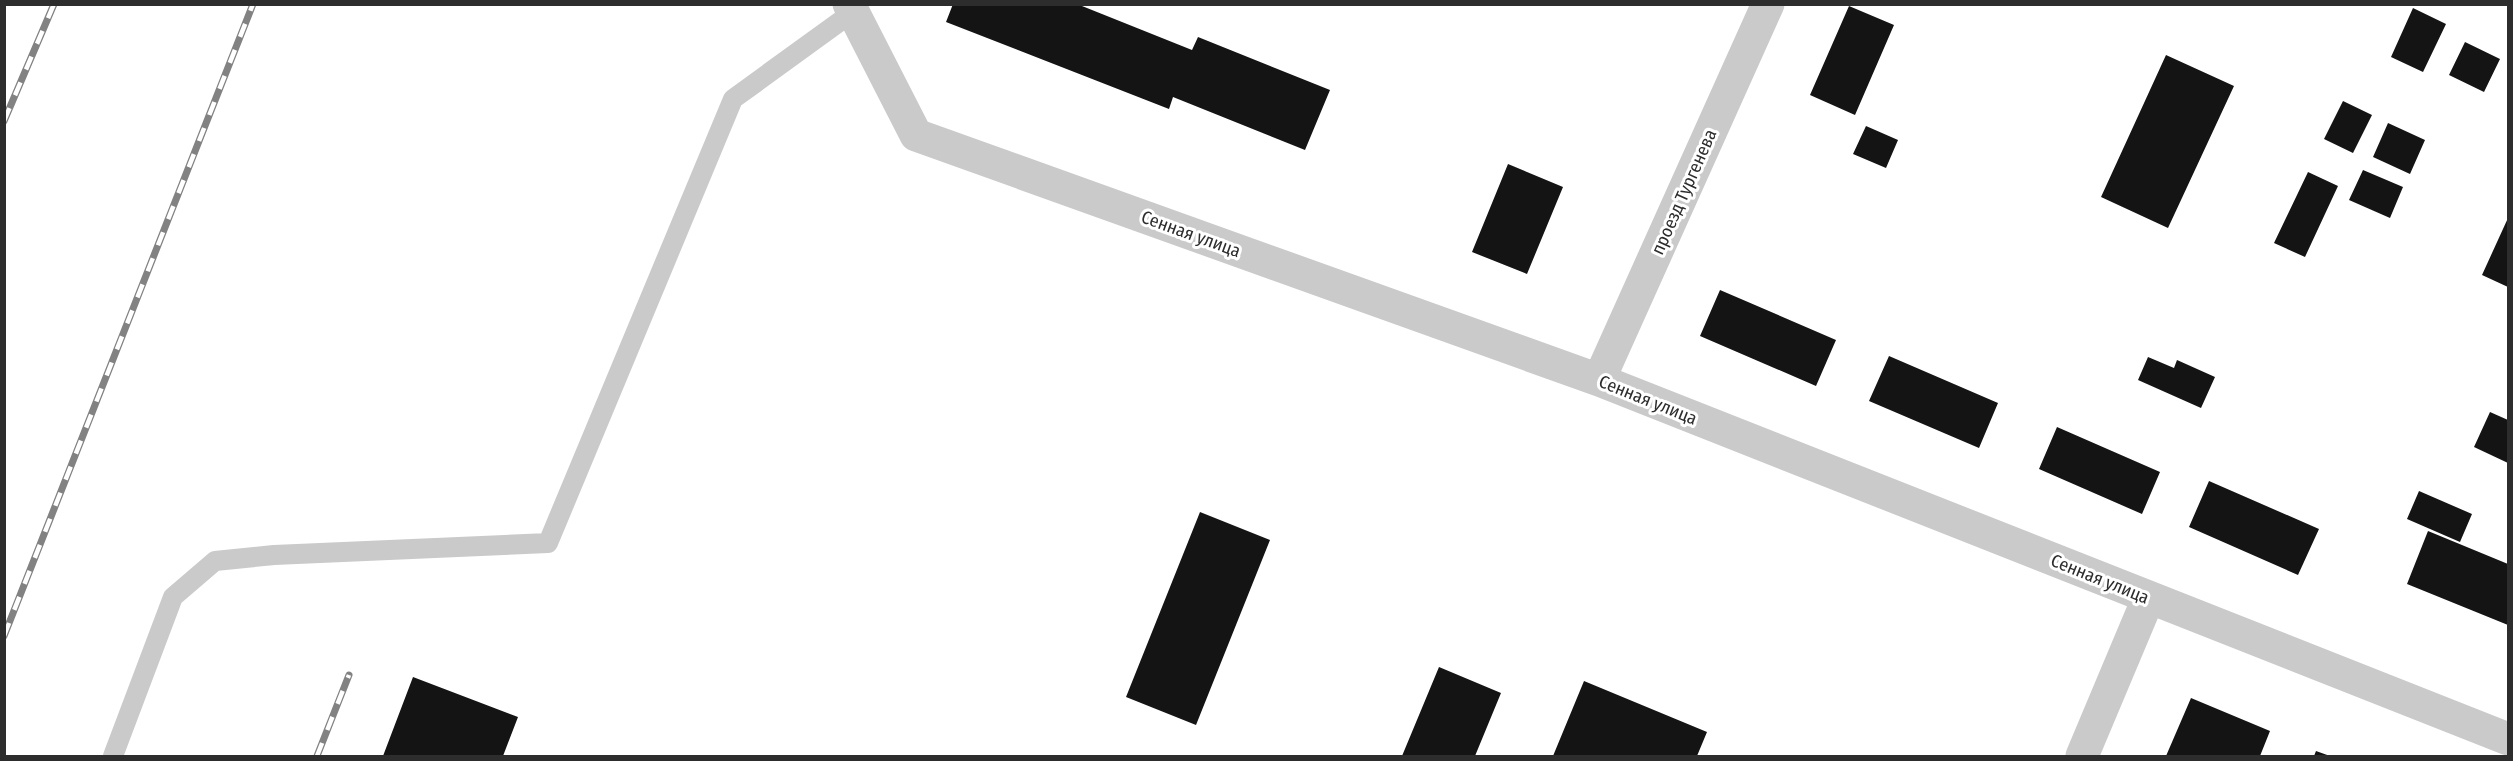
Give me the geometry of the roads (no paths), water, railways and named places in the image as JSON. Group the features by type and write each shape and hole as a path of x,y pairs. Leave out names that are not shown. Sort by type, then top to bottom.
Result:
{"street":[{"name":"проезд Тургенева","path":"1599,380 1768,4"},
{"name":"Сенная улица","path":"851,8 916,135 1599,380 2508,739"},
{"path":"2082,756 2148,598"}],"lane":[{"path":"113,756 173,597 215,561 274,555 548,543 733,99 851,8"}],"railway":[{"path":"4,121 54,4"},
{"path":"4,636 253,4"},
{"path":"317,756 349,675"}]}
